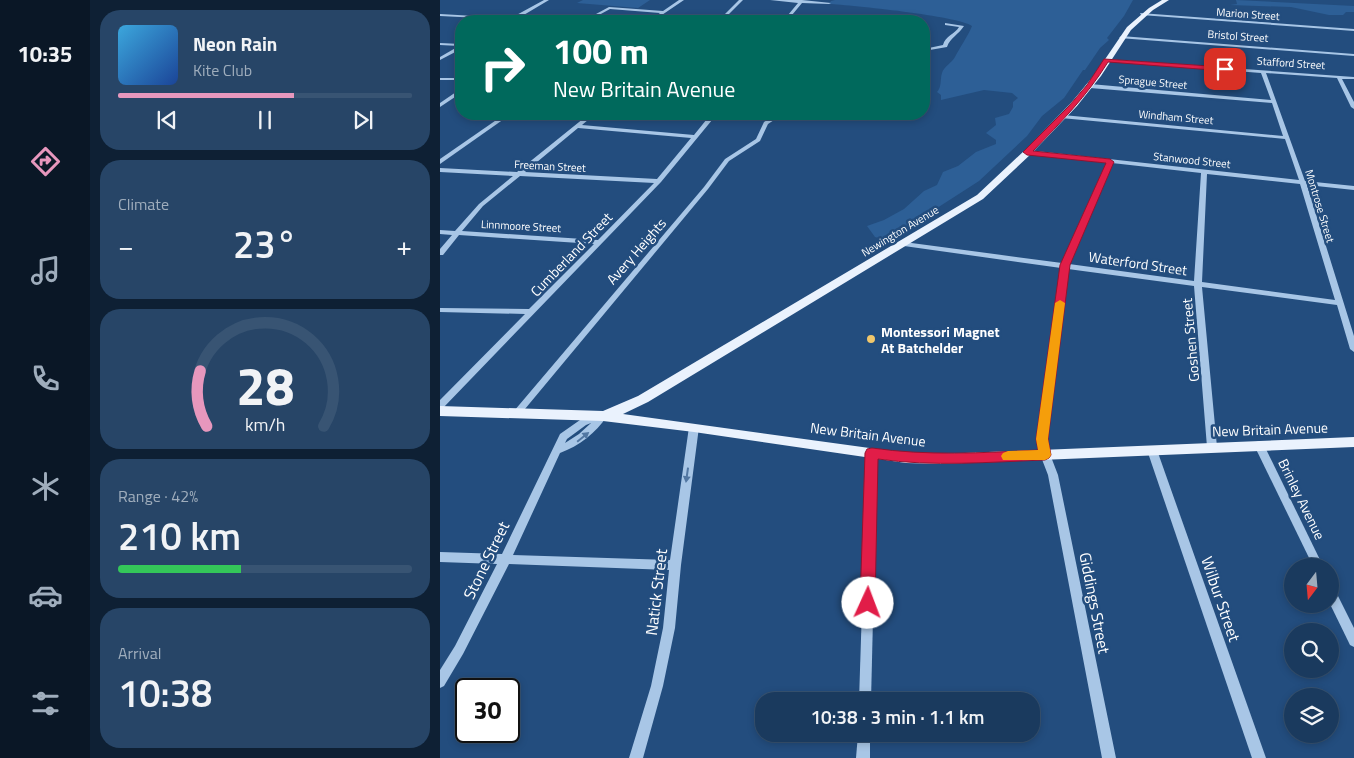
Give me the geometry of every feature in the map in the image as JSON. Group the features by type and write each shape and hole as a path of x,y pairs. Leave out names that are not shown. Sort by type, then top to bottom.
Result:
{"main road":[{"name":"Newington Avenue","path":"603,416 642,399 980,197 1062,117 1090,86 1121,37 1141,14 1166,0"},
{"name":"New Britain Avenue","path":"440,411 603,416 694,427 906,458 941,459 1354,442"}],"street":[{"path":"519,15 547,0"},
{"path":"659,15 682,0"},
{"path":"726,15 741,0"},
{"path":"772,0 829,3"},
{"path":"790,15 801,1"},
{"path":"596,15 609,8 664,12"},
{"name":"Marion Street","path":"1141,14 1354,30"},
{"path":"440,15 455,16"},
{"path":"930,49 945,46 946,41 959,31 962,26 947,24"},
{"name":"Bristol Street","path":"1121,37 1354,55"},
{"path":"440,44 455,45"},
{"path":"440,59 455,50"},
{"name":"Stafford Street","path":"1106,60 1354,78"},
{"name":"Montrose Street","path":"1263,71 1303,183 1354,349"},
{"path":"1339,77 1354,106"},
{"path":"440,79 455,79"},
{"name":"Sprague Street","path":"1090,86 1275,102"},
{"path":"440,105 455,95"},
{"name":"Windham Street","path":"1062,117 1287,138"},
{"path":"440,162 500,120"},
{"path":"440,253 481,205 584,120"},
{"name":"Cumberland Street","path":"440,406 659,181 709,120"},
{"name":"Avery Heights","path":"517,413 706,188 727,160 758,140 766,124 772,120"},
{"path":"576,126 696,137"},
{"name":"Stanwood Street","path":"1027,152 1354,188"},
{"name":"Giddings Street","path":"1109,758 1053,475 1045,455 1042,439 1065,265 1110,162"},
{"name":"Freeman Street","path":"440,170 659,181"},
{"name":"Goshen Street","path":"1204,172 1198,284 1212,447"},
{"name":"Linnmoore Street","path":"440,232 600,242"},
{"name":"Waterford Street","path":"904,244 1339,303"},
{"path":"440,310 533,312"},
{"name":"Stone Street","path":"440,682 459,650 506,558 544,474 558,450 574,444 593,428 603,416"},
{"name":"Natick Street","path":"636,758 657,686 669,628 675,565 694,427"},
{"name":"Brinley Avenue","path":"1259,445 1314,558"},
{"name":"Wilbur Street","path":"1152,450 1259,758"},
{"path":"865,692 872,453"},
{"path":"440,556 675,565"},
{"path":"1339,610 1354,641"},
{"path":"864,742 864,758"}],"shaded area":[{"path":"583,0 650,0 638,8 577,3"},
{"path":"1133,0 1124,16 1107,38 1109,40 1100,48 1064,98 1042,116 1027,136 979,181 906,228 882,239 875,237 867,226 884,220 904,209 924,191 937,185 943,172 958,166 976,152 996,144 996,140 986,133 996,125 995,118 1009,114 1013,107 1013,102 1018,98 1012,93 984,90 941,100 941,95 937,92 940,88 941,75 946,66 954,59 972,26 963,22 930,15 829,4 831,1"},
{"path":"1236,0 1354,6 1354,12 1346,12 1343,15 1329,15 1291,7 1230,5 1237,4"}],"slow traffic":[{"path":"1008,456 1045,455 1042,439 1060,303"}],"place":[{"name":"Montessori Magnet At Batchelder","path":"871,339"}],"route":[{"path":"868,603 872,453 906,458 941,459 1045,455 1042,439 1065,265 1110,162 1027,152 1090,86 1106,60 1225,69"}]}
